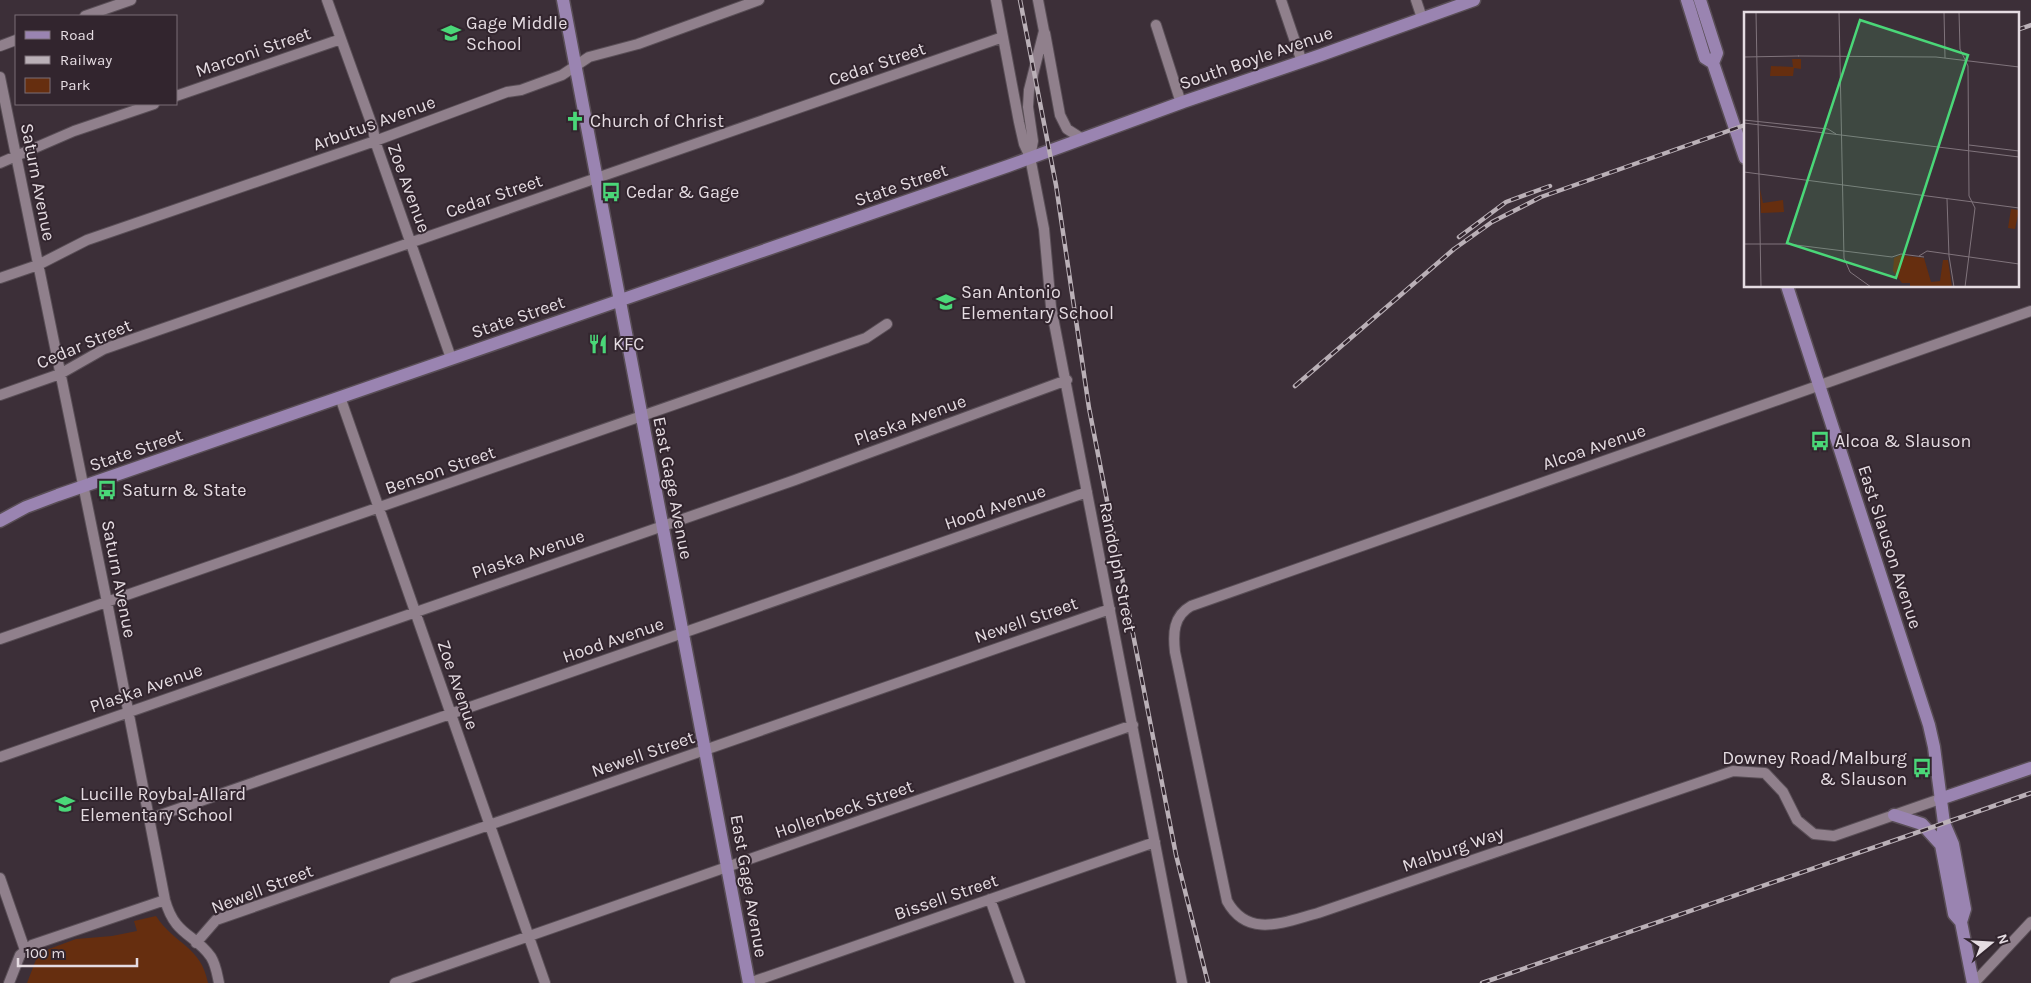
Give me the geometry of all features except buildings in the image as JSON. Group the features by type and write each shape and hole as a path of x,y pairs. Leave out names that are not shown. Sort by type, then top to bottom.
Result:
{"main road":[{"name":"East Gage Avenue","path":"563,0 749,983"},
{"name":"South Boyle Avenue","path":"1050,150 1474,0"},
{"path":"1686,0 1705,58 1714,63"},
{"path":"1700,0 1717,53 1714,63 1744,155"},
{"name":"State Street","path":"0,521 26,507 1050,150"},
{"name":"East Slauson Avenue","path":"1788,288 1929,725 1944,823"},
{"path":"1940,796 2031,768"},
{"path":"1894,815 1922,824 1940,845"},
{"path":"1944,823 1940,845 1954,914 1961,922"},
{"path":"1944,823 1954,846 1965,909 1961,922 1973,983"}],"street":[{"path":"87,15 130,0"},
{"name":"Zoe Avenue","path":"327,0 373,128 375,141 451,358"},
{"name":"Arbutus Avenue","path":"0,278 38,265 87,240 375,141 507,92 521,90 562,75 589,57 638,44 759,0"},
{"name":"Randolph Street","path":"996,0 1024,144 1030,157 1044,228 1051,307 1182,983"},
{"name":"Randolph Street","path":"1030,157 1032,141 1028,107 1029,90 1044,30 1038,0"},
{"path":"1281,0 1302,62"},
{"path":"1416,0 1422,18"},
{"path":"1156,25 1180,103"},
{"path":"1044,30 1060,115 1067,129 1081,138"},
{"name":"Cedar Street","path":"0,395 60,374 104,349 1003,37"},
{"name":"Marconi Street","path":"178,95 341,39"},
{"path":"0,46 15,40"},
{"name":"Saturn Avenue","path":"0,77 84,487 165,900 178,928 211,958 219,983"},
{"path":"0,163 74,131 151,105"},
{"name":"Alcoa Avenue","path":"1176,624 1182,614 1191,606 2031,312"},
{"name":"Benson Street","path":"0,639 866,338 887,324"},
{"name":"Plaska Avenue","path":"0,757 795,480 1066,380"},
{"name":"Zoe Avenue","path":"340,397 545,983"},
{"name":"Hood Avenue","path":"149,819 1087,492"},
{"name":"Newell Street","path":"196,943 216,920 1110,609"},
{"name":"Malburg Way","path":"1176,624 1173,635 1175,652 1227,901 1233,913 1244,922 1271,925 1318,913 1733,771 1765,774 1782,792 1797,820 1814,834 1834,836 1894,815 1940,796"},
{"name":"Hollenbeck Street","path":"395,983 1133,725"},
{"name":"Bissell Street","path":"749,983 1155,842"},
{"path":"0,878 25,950"},
{"path":"990,899 1020,983"},
{"path":"9,983 20,955 32,945 165,900"},
{"path":"1973,983 2031,922"}],"green space":[{"path":"156,916 163,926 187,946 200,961 208,983 27,983 37,957 49,949 76,939 112,936 137,931 134,921"}],"railway":[{"path":"1020,0 1056,185 1089,408 1176,855 1208,983"},
{"path":"2018,30 2031,25"},
{"path":"1295,386 1454,249 1492,222 1541,197 1744,125"},
{"path":"1459,237 1506,202 1550,186"},
{"path":"1482,983 2031,793"}],"place":[{"name":"Gage Middle School","path":"451,33"},
{"name":"Church of Christ","path":"575,121"},
{"name":"Cedar & Gage","path":"611,192"},
{"name":"San Antonio Elementary School","path":"946,302"},
{"name":"KFC","path":"598,344"},
{"name":"Alcoa & Slauson","path":"1820,441"},
{"name":"Saturn & State","path":"107,490"},
{"name":"Downey Road/Malburg & Slauson","path":"1922,768"},
{"name":"Lucille Roybal-Allard Elementary School","path":"65,804"}]}
